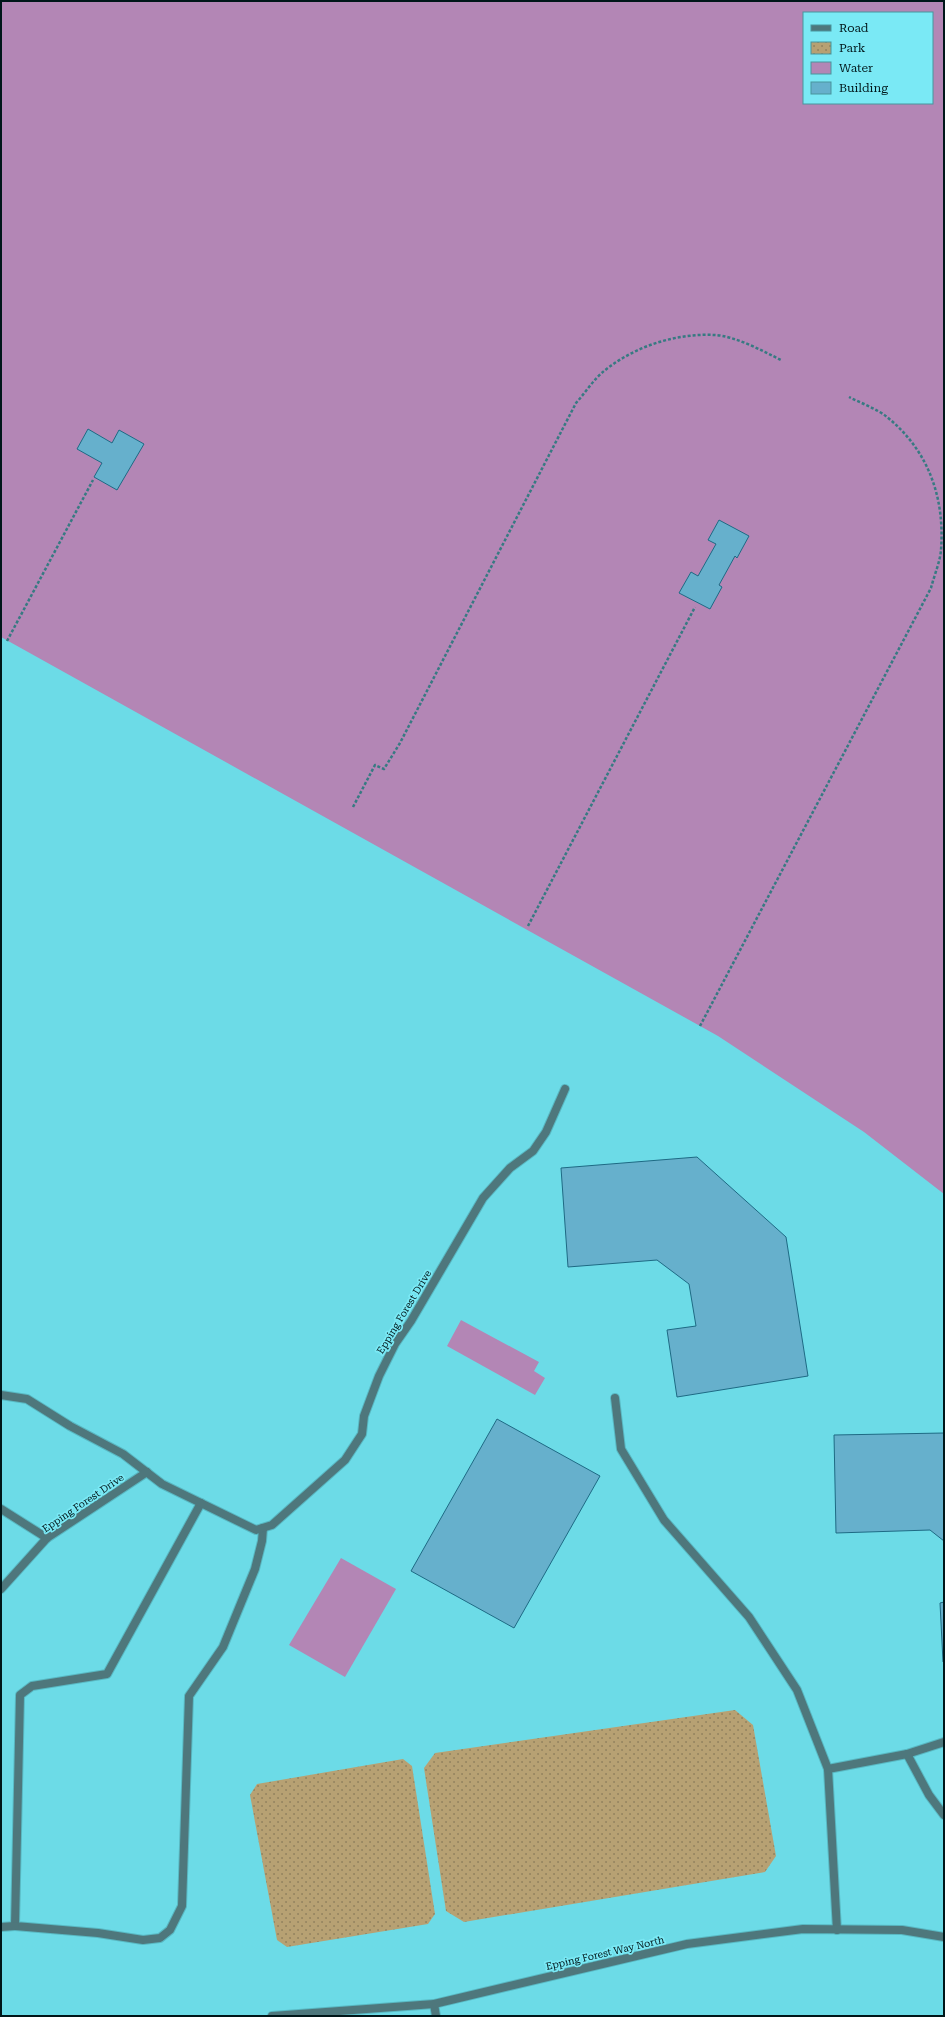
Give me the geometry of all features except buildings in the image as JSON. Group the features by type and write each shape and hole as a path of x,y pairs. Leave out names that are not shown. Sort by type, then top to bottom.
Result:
{"street":[{"name":"Epping Forest Drive","path":"263,1528 272,1525 345,1460 362,1434 364,1416 379,1376 395,1344 483,1198 510,1168 533,1151 546,1132 565,1089"},
{"path":"1,1395 27,1399 70,1426 123,1454 162,1484 256,1530 263,1528 262,1541 255,1569 223,1647 190,1696 182,1906 170,1930 160,1938 143,1940 98,1933 15,1926 1,1927"},
{"path":"615,1398 621,1448 664,1520 749,1616 797,1690 828,1769 838,1930"},
{"name":"Epping Forest Drive","path":"1,1589 47,1538 147,1472"},
{"path":"15,1926 20,1696 32,1686 107,1674 201,1503"},
{"path":"1,1509 47,1538"},
{"path":"828,1769 907,1754 944,1742"},
{"path":"907,1754 930,1795 944,1815"},
{"name":"Epping Forest Way North","path":"272,2016 434,2004 687,1944 803,1929 902,1930 944,1938"},
{"path":"434,2004 436,2016"}],"path":[{"path":"353,807 375,764 384,769 400,743 576,403 604,371 641,347 678,338 716,335 750,345 781,360"},
{"path":"700,1026 931,588 941,551 941,513 933,478 914,444 886,416 849,397"},
{"path":"7,641 93,480"},
{"path":"528,926 694,607"}],"green space":[{"path":"735,1710 753,1725 776,1856 765,1872 464,1922 446,1911 424,1768 435,1753"},
{"path":"403,1759 412,1766 435,1914 428,1924 287,1947 277,1940 250,1795 257,1784"}],"water":[{"path":"1,1 944,1 944,1194 864,1132 718,1036 1,637"},
{"path":"461,1320 539,1362 534,1371 545,1378 535,1395 447,1346"},
{"path":"341,1558 396,1589 345,1677 289,1645"}]}
